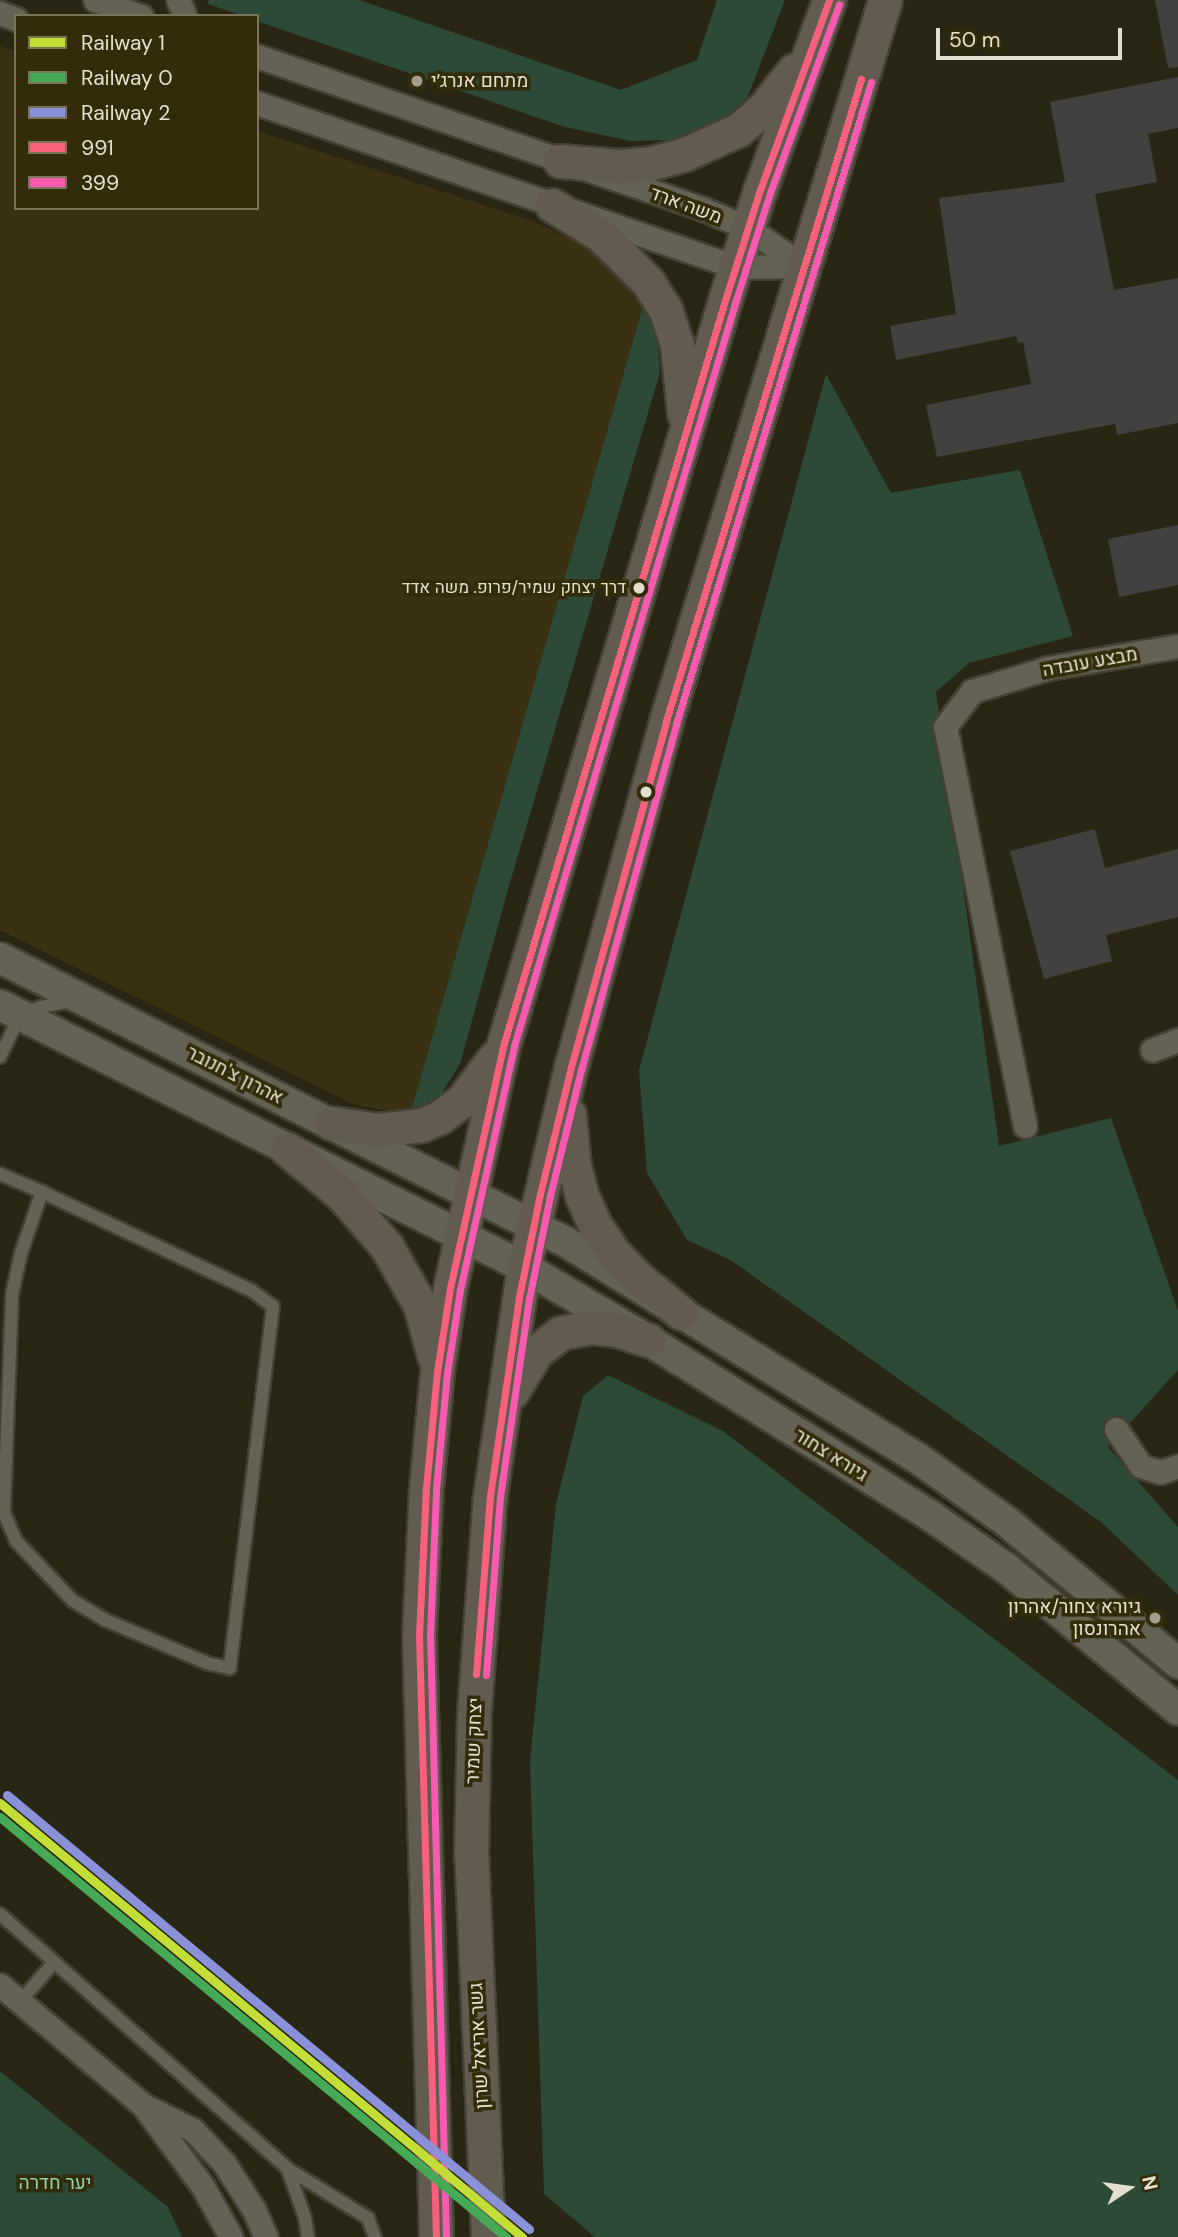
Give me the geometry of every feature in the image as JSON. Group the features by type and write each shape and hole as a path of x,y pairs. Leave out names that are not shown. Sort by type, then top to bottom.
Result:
{"main road":[{"path":"436,2237 423,1831 421,1576 425,1488 437,1373 460,1235 504,1043 748,228 829,0"},
{"name":"יצחק שמיר","path":"471,1855 474,1712 490,1496 524,1267 533,1224 571,1068 666,720 886,0"},
{"path":"561,161 619,166 652,163 685,154 713,142 738,130 764,108 813,46"},
{"path":"552,205 602,236 626,257 648,282 666,311 677,345 683,382 683,446"},
{"path":"331,1124 398,1130 440,1117 461,1102 481,1079 504,1043"},
{"path":"571,1068 570,1133 582,1196 595,1225 613,1252 638,1278 681,1313"},
{"path":"287,1149 342,1195 387,1247 420,1305 431,1337 437,1373"},
{"path":"501,1420 523,1370 536,1352 560,1333 592,1327 617,1330 648,1340"},
{"name":"גשר אריאל שרון","path":"471,1855 488,2237"}],"street":[{"path":"96,0 111,0"},
{"path":"96,0 135,14"},
{"name":"משה ארד","path":"259,57 748,228 803,266"},
{"path":"259,104 736,267 803,266"},
{"name":"מבצע עובדה","path":"1025,1126 945,727 972,691 1003,680 1048,668 1178,646"},
{"name":"אהרון צ'חנובר","path":"0,958 469,1192"},
{"path":"10,1010 460,1235"},
{"path":"1152,1050 1178,1040"},
{"path":"469,1192 533,1224 916,1457 1007,1522 1178,1663"},
{"name":"גיורא צחור","path":"460,1235 524,1267 648,1340 932,1517 996,1561 1178,1710"},
{"path":"1116,1429 1141,1466 1160,1472 1178,1466"},
{"path":"0,1985 143,2105 194,2130 224,2163 254,2210 266,2237"},
{"path":"143,2105 203,2187 231,2237"}],"lane":[{"path":"0,1057 10,1010 84,1000"},
{"path":"0,1174 42,1192 252,1291 272,1306 230,1668 207,1663 105,1620 73,1601 16,1541 4,1513 12,1294 21,1254 42,1192"},
{"path":"0,1914 288,2169 368,2218 374,2237"},
{"path":"20,2002 54,1962"},
{"path":"288,2169 305,2218 308,2237"}],"green space":[{"path":"209,0 359,0 621,90 697,60 717,0 785,0 748,96 718,126 671,140 631,141 565,127 259,22 259,14 237,14 208,4"},
{"path":"644,302 657,334 660,372 509,886 460,1064 440,1096 410,1114"},
{"path":"826,374 891,493 1020,470 1073,636 969,663 936,692 999,1146 1111,1118 1178,1311 1178,1370 1108,1447 1178,1527 1178,1595 1101,1522 732,1261 687,1240 647,1173 639,1070"},
{"path":"608,1375 723,1431 1178,1780 1178,2237 595,2237 544,2194 530,1761 556,1504 583,1396"},
{"name":"יער חדרה","path":"0,2071 168,2207 182,2237 0,2237"}],"sand":[{"path":"0,46 14,50 14,210 259,210 259,132 530,220 583,244 623,276 644,302 410,1114 355,1105 0,930"}],"building":[{"path":"1155,0 1178,0 1178,67 1168,68"},
{"path":"1178,77 1178,128 1148,134 1157,182 1095,194 1114,290 1178,278 1178,423 1117,435 1115,424 937,457 926,405 1031,384 1023,342 1018,343 1016,336 896,360 890,326 956,314 939,198 1065,182 1050,102"},
{"path":"1178,525 1178,585 1119,597 1108,539"},
{"path":"1095,829 1105,868 1178,849 1178,917 1106,935 1112,961 1044,979 1010,851"}],"rail line":[{"name":"2","path":"7,1795 529,2229"},
{"name":"1","path":"0,1803 522,2237"},
{"name":"0","path":"0,1817 506,2237"}],"transit line":[{"name":"991","path":"436,2237 419,1635 426,1488 437,1372 450,1288 504,1043 726,297 760,190 829,0"},
{"name":"399","path":"446,2237 430,1635 436,1489 447,1373 460,1290 514,1046 736,300 770,193 839,4"},
{"name":"991","path":"476,1674 490,1496 519,1297 540,1194 571,1067 666,721 861,79"},
{"name":"399","path":"486,1675 500,1497 529,1299 550,1196 581,1070 676,724 871,82"}],"place":[{"name":"מתחם אנרג׳י","path":"417,81"},
{"name":"דרך יצחק שמיר/פרופ. משה אדד","path":"639,588"},
{"name":"גיורא צחור/אהרון אהרונסון","path":"1155,1618"}]}
